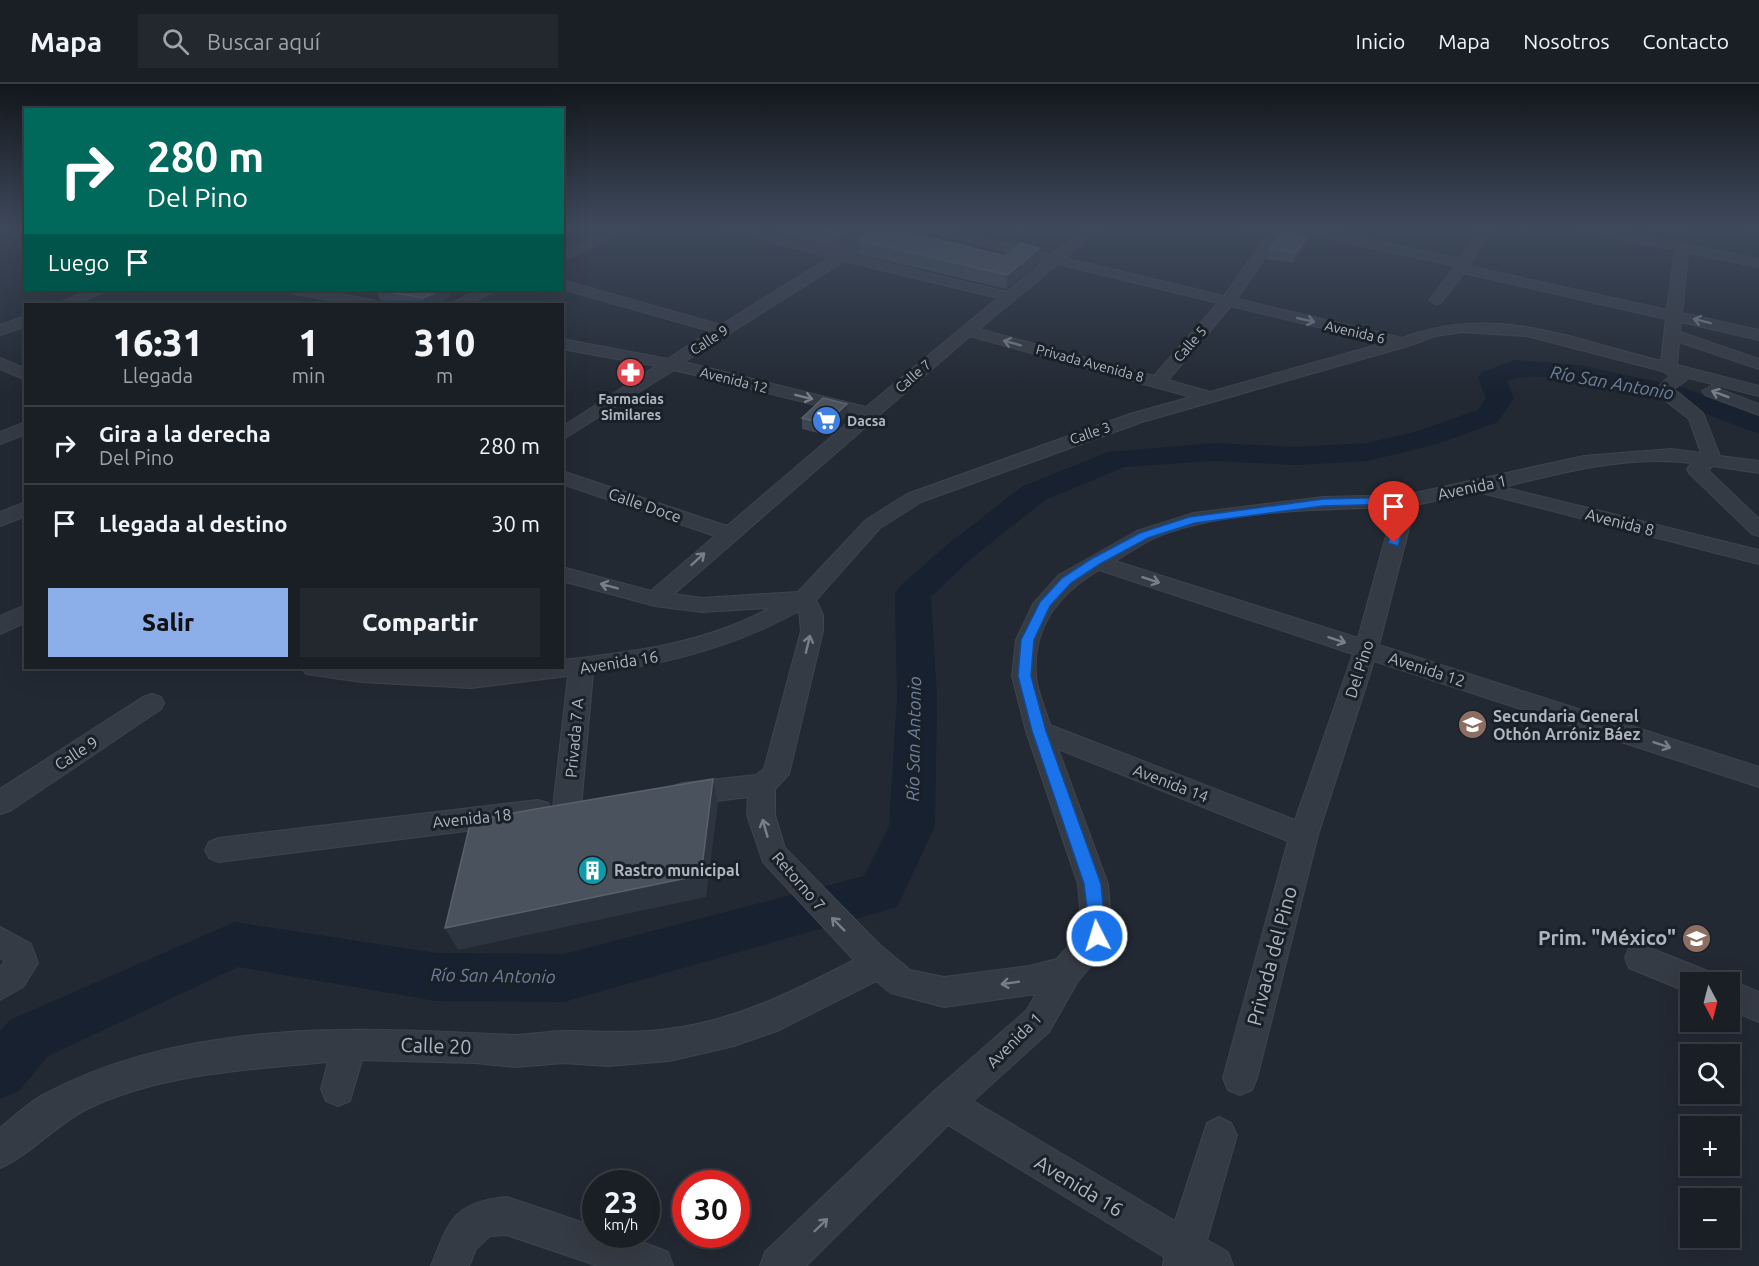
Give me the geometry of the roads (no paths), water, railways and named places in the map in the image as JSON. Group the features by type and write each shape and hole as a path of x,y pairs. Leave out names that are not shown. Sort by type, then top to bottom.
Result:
{"street":[{"name":"Calle 9","path":"564,434 798,283"},
{"path":"956,283 1007,296"},
{"name":"Calle 7","path":"655,598 727,533 1024,283"},
{"name":"Avenida 6","path":"1150,283 1227,302 1408,340 1463,327 1494,327 1541,335 1672,376 1759,391"},
{"name":"Calle 5","path":"1158,382 1227,302 1240,283"},
{"path":"1436,300 1449,283"},
{"path":"1531,283 1759,335"},
{"path":"1677,283 1673,314 1672,376 1668,394 1697,417 1710,449 1696,469 1759,530"},
{"path":"564,285 723,330"},
{"path":"67,303 98,291"},
{"path":"460,303 488,291"},
{"path":"294,303 320,292 369,303"},
{"path":"0,330 24,321"},
{"name":"Privada Avenida 8","path":"968,331 1210,397"},
{"path":"1673,335 1759,364"},
{"name":"Calle 3","path":"804,599 873,524 914,498 1050,447 1210,397 1408,340"},
{"name":"Avenida 12","path":"564,344 671,364 869,413"},
{"path":"0,363 24,374"},
{"path":"1672,376 1759,410"},
{"path":"0,439 24,428"},
{"name":"Avenida 1","path":"779,1266 945,1104 1038,1021 1067,970 1097,936 1093,884 1039,731 1024,676 1028,640 1044,604 1067,580 1144,535 1194,519 1323,503 1406,501 1584,462 1710,449 1759,467"},
{"name":"Calle Doce","path":"564,478 727,533"},
{"name":"Avenida 8","path":"1480,486 1759,557"},
{"name":"Del Pino","path":"1304,835 1366,650 1406,501"},
{"path":"0,520 24,509"},
{"name":"Avenida 12","path":"1096,562 1759,777"},
{"path":"564,575 655,598 702,605 804,599 812,615 812,631 776,774 762,785 659,797"},
{"name":"Avenida 16","path":"322,669 361,674 471,679 580,669 670,654 716,641 760,623 804,599"},
{"name":"Privada 7 A","path":"579,806 580,669"},
{"name":"Calle 9","path":"0,803 152,703"},
{"name":"Avenida 14","path":"1039,731 1304,835"},
{"name":"Retorno 7","path":"762,785 761,814 773,854 807,893 873,959 902,983 944,992 1029,981 1067,970"},
{"name":"Avenida 18","path":"219,850 579,806"},
{"name":"Privada del Pino","path":"1240,1078 1304,835"},
{"path":"0,941 20,954 22,963 12,977 0,985"},
{"path":"1640,958 1680,974"},
{"name":"Calle 20","path":"0,1150 53,1108 133,1074 224,1056 350,1044 476,1047 516,1051 563,1047 608,1050 669,1045 734,1030 777,1016 873,959"},
{"path":"1740,999 1759,1007"},
{"path":"338,1089 350,1044"},
{"name":"Avenida 16","path":"945,1104 1193,1261"},
{"path":"1193,1261 1220,1135"},
{"path":"450,1266 462,1236 482,1218 507,1216 654,1266"}],"waterway":[{"name":"Río San Antonio","path":"0,1072 29,1038 235,944 436,977 564,978 880,892 912,826 917,698 913,594 960,551 1034,493 1119,458 1213,452 1296,456 1367,452 1424,439 1488,416 1500,398 1492,378 1515,368 1580,373 1681,395 1759,424"}],"place":[{"name":"Farmacias Similares","path":"631,372"},
{"name":"Dacsa","path":"826,421"},
{"name":"Secundaria General Othón Arróniz Báez","path":"1472,725"},
{"name":"Rastro municipal","path":"593,870"},
{"name":"Prim. \"México\"","path":"1697,938"}]}
